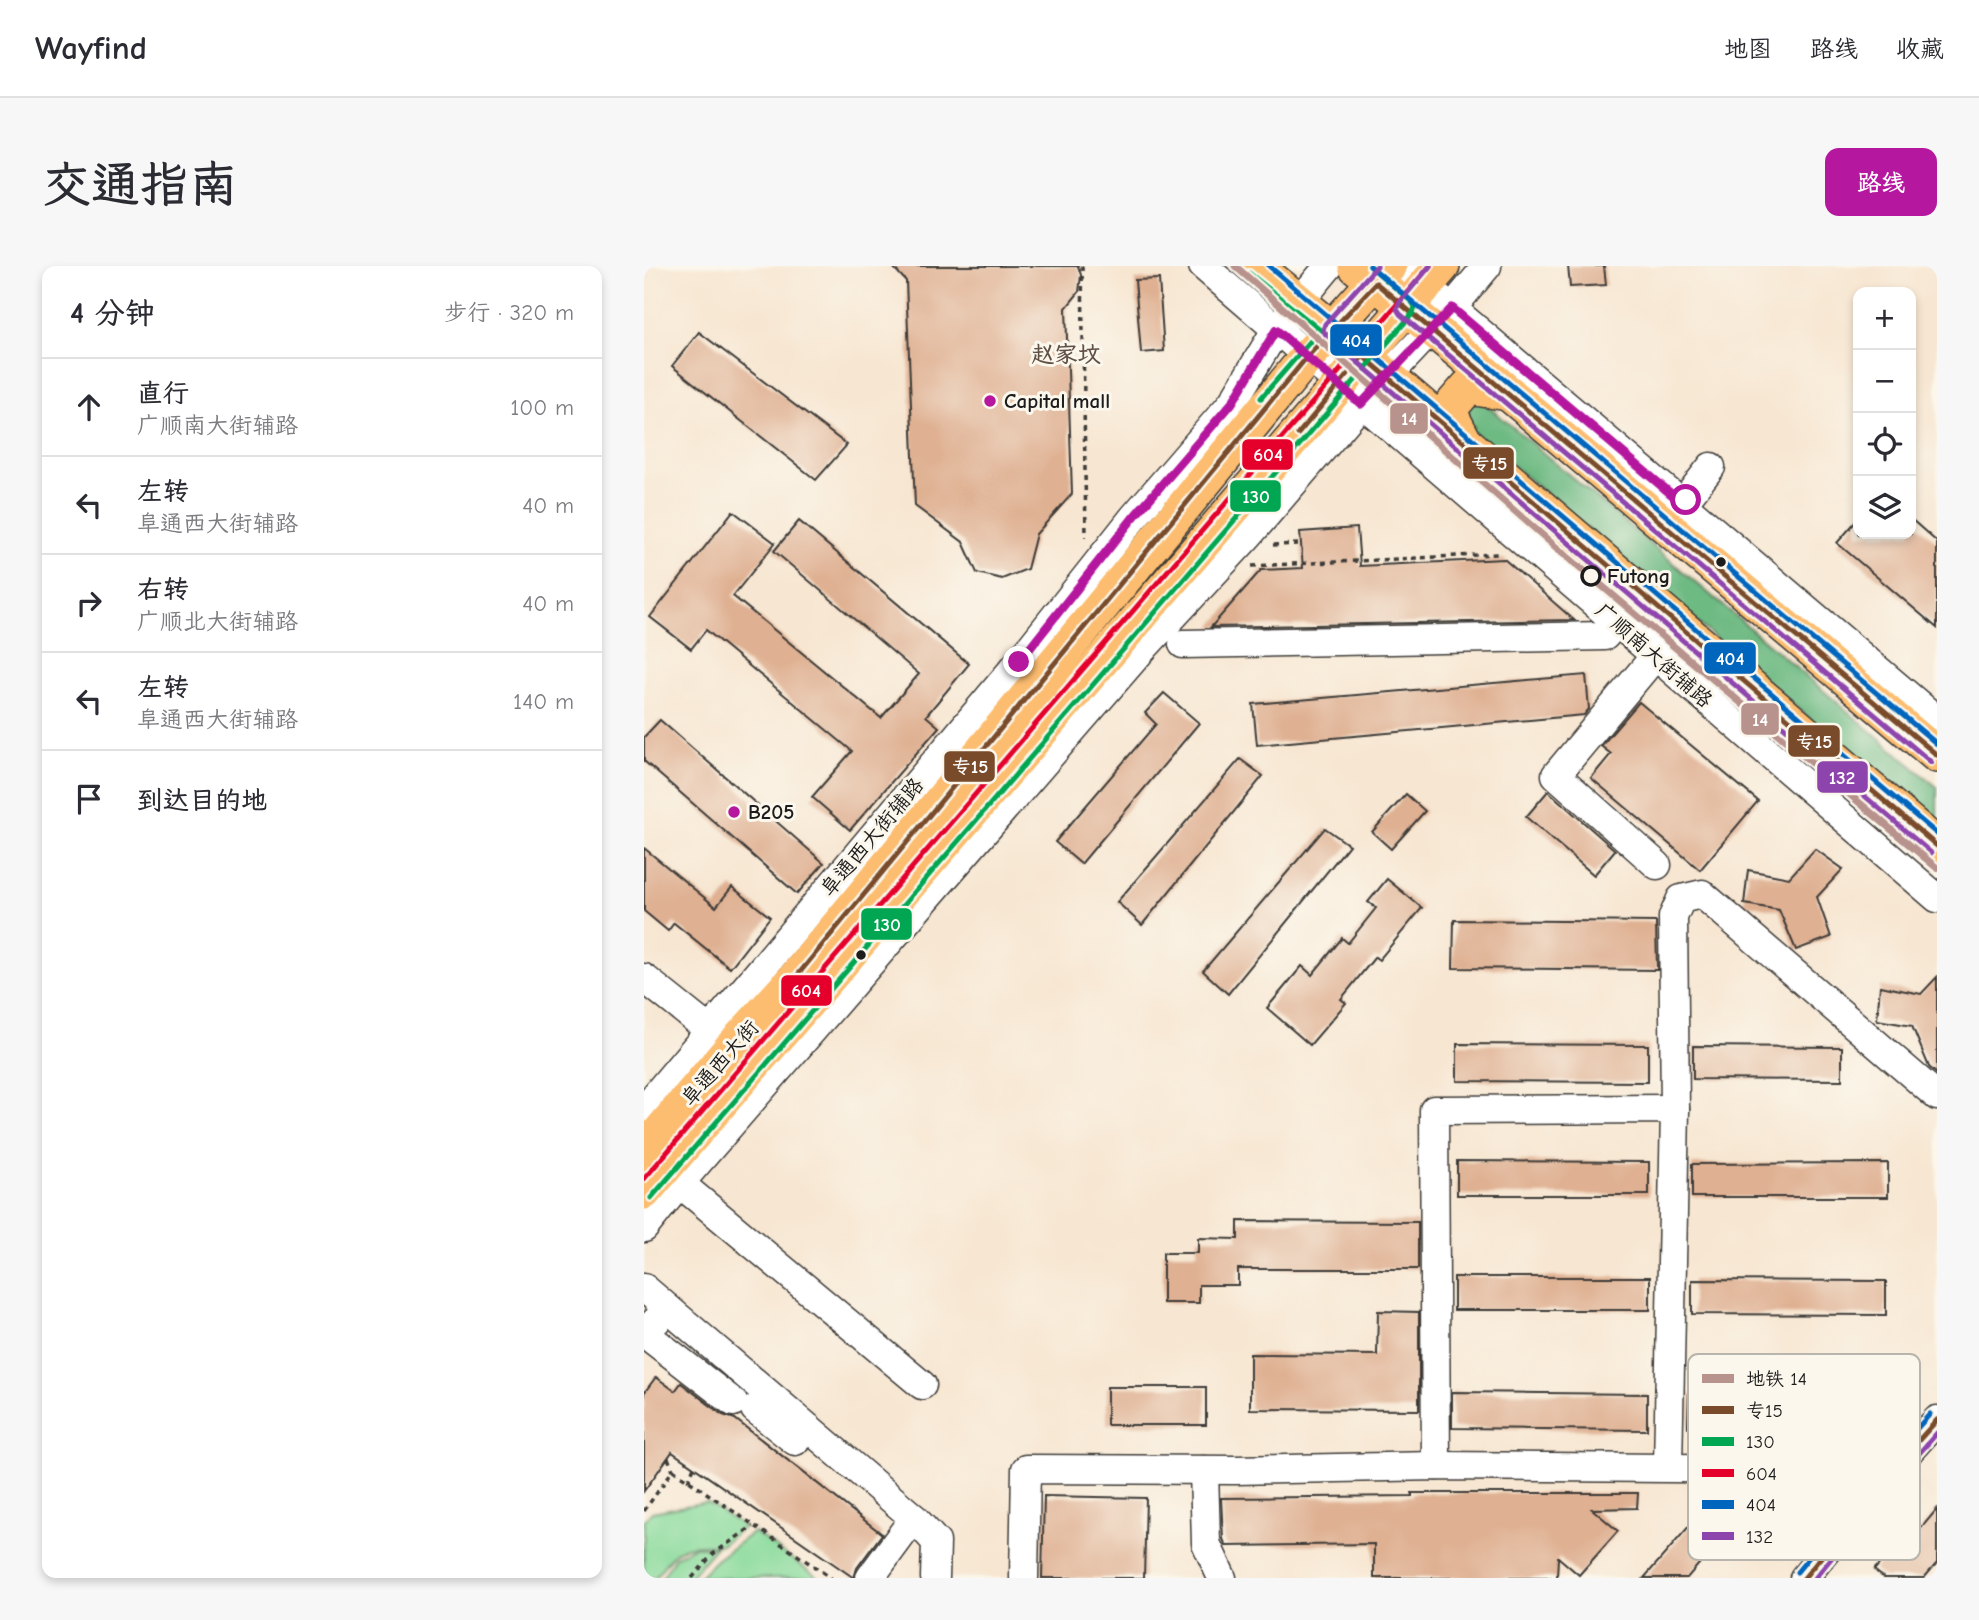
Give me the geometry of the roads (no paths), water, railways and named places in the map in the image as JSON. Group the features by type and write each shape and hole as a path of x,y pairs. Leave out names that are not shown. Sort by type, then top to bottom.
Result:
{"main road":[{"path":"1255,266 1937,846"},
{"path":"1409,286 1509,393 1674,515 1937,755"},
{"name":"阜通西大街","path":"655,1170 720,1040 796,977 1332,329 1409,286"},
{"name":"阜通西大街","path":"655,1170 1375,367 1409,286"},
{"path":"1465,444 1448,410 1468,387 1509,393"}],"street":[{"name":"广顺南大街辅路","path":"1203,266 1937,898"},
{"name":"阜通西大街辅路","path":"644,1109 720,1040 1133,518 1232,403 1276,330 1329,266"},
{"path":"1409,286 1487,266"},
{"path":"1409,286 1674,515 1937,720"},
{"path":"1674,515 1712,467"},
{"path":"1183,644 1605,636 1616,623"},
{"path":"1655,656 1556,775 1657,866"},
{"path":"1668,1467 1675,1110 1673,917 1681,899 1702,894 1937,1096"},
{"path":"644,978 720,1040"},
{"path":"1436,1466 1434,1110 1675,1110"},
{"path":"644,1228 655,1170 922,1385"},
{"path":"644,1288 910,1524"},
{"path":"668,1310 644,1333 936,1542 935,1578"},
{"path":"1920,1439 1937,1420"},
{"path":"1024,1578 1026,1469 1688,1467"},
{"path":"1204,1470 1206,1543 1228,1578"},
{"path":"870,1578 910,1524"},
{"path":"1804,1578 1819,1560"}],"metro line":[{"name":"14","path":"1235,266 1557,548 1937,868"}],"place":[{"name":"Capital mall","path":"990,401"},
{"name":"Futong","path":"1591,576"},
{"name":"B205","path":"734,812"}],"district":[{"name":"赵家坟","path":"1066,354"}]}
